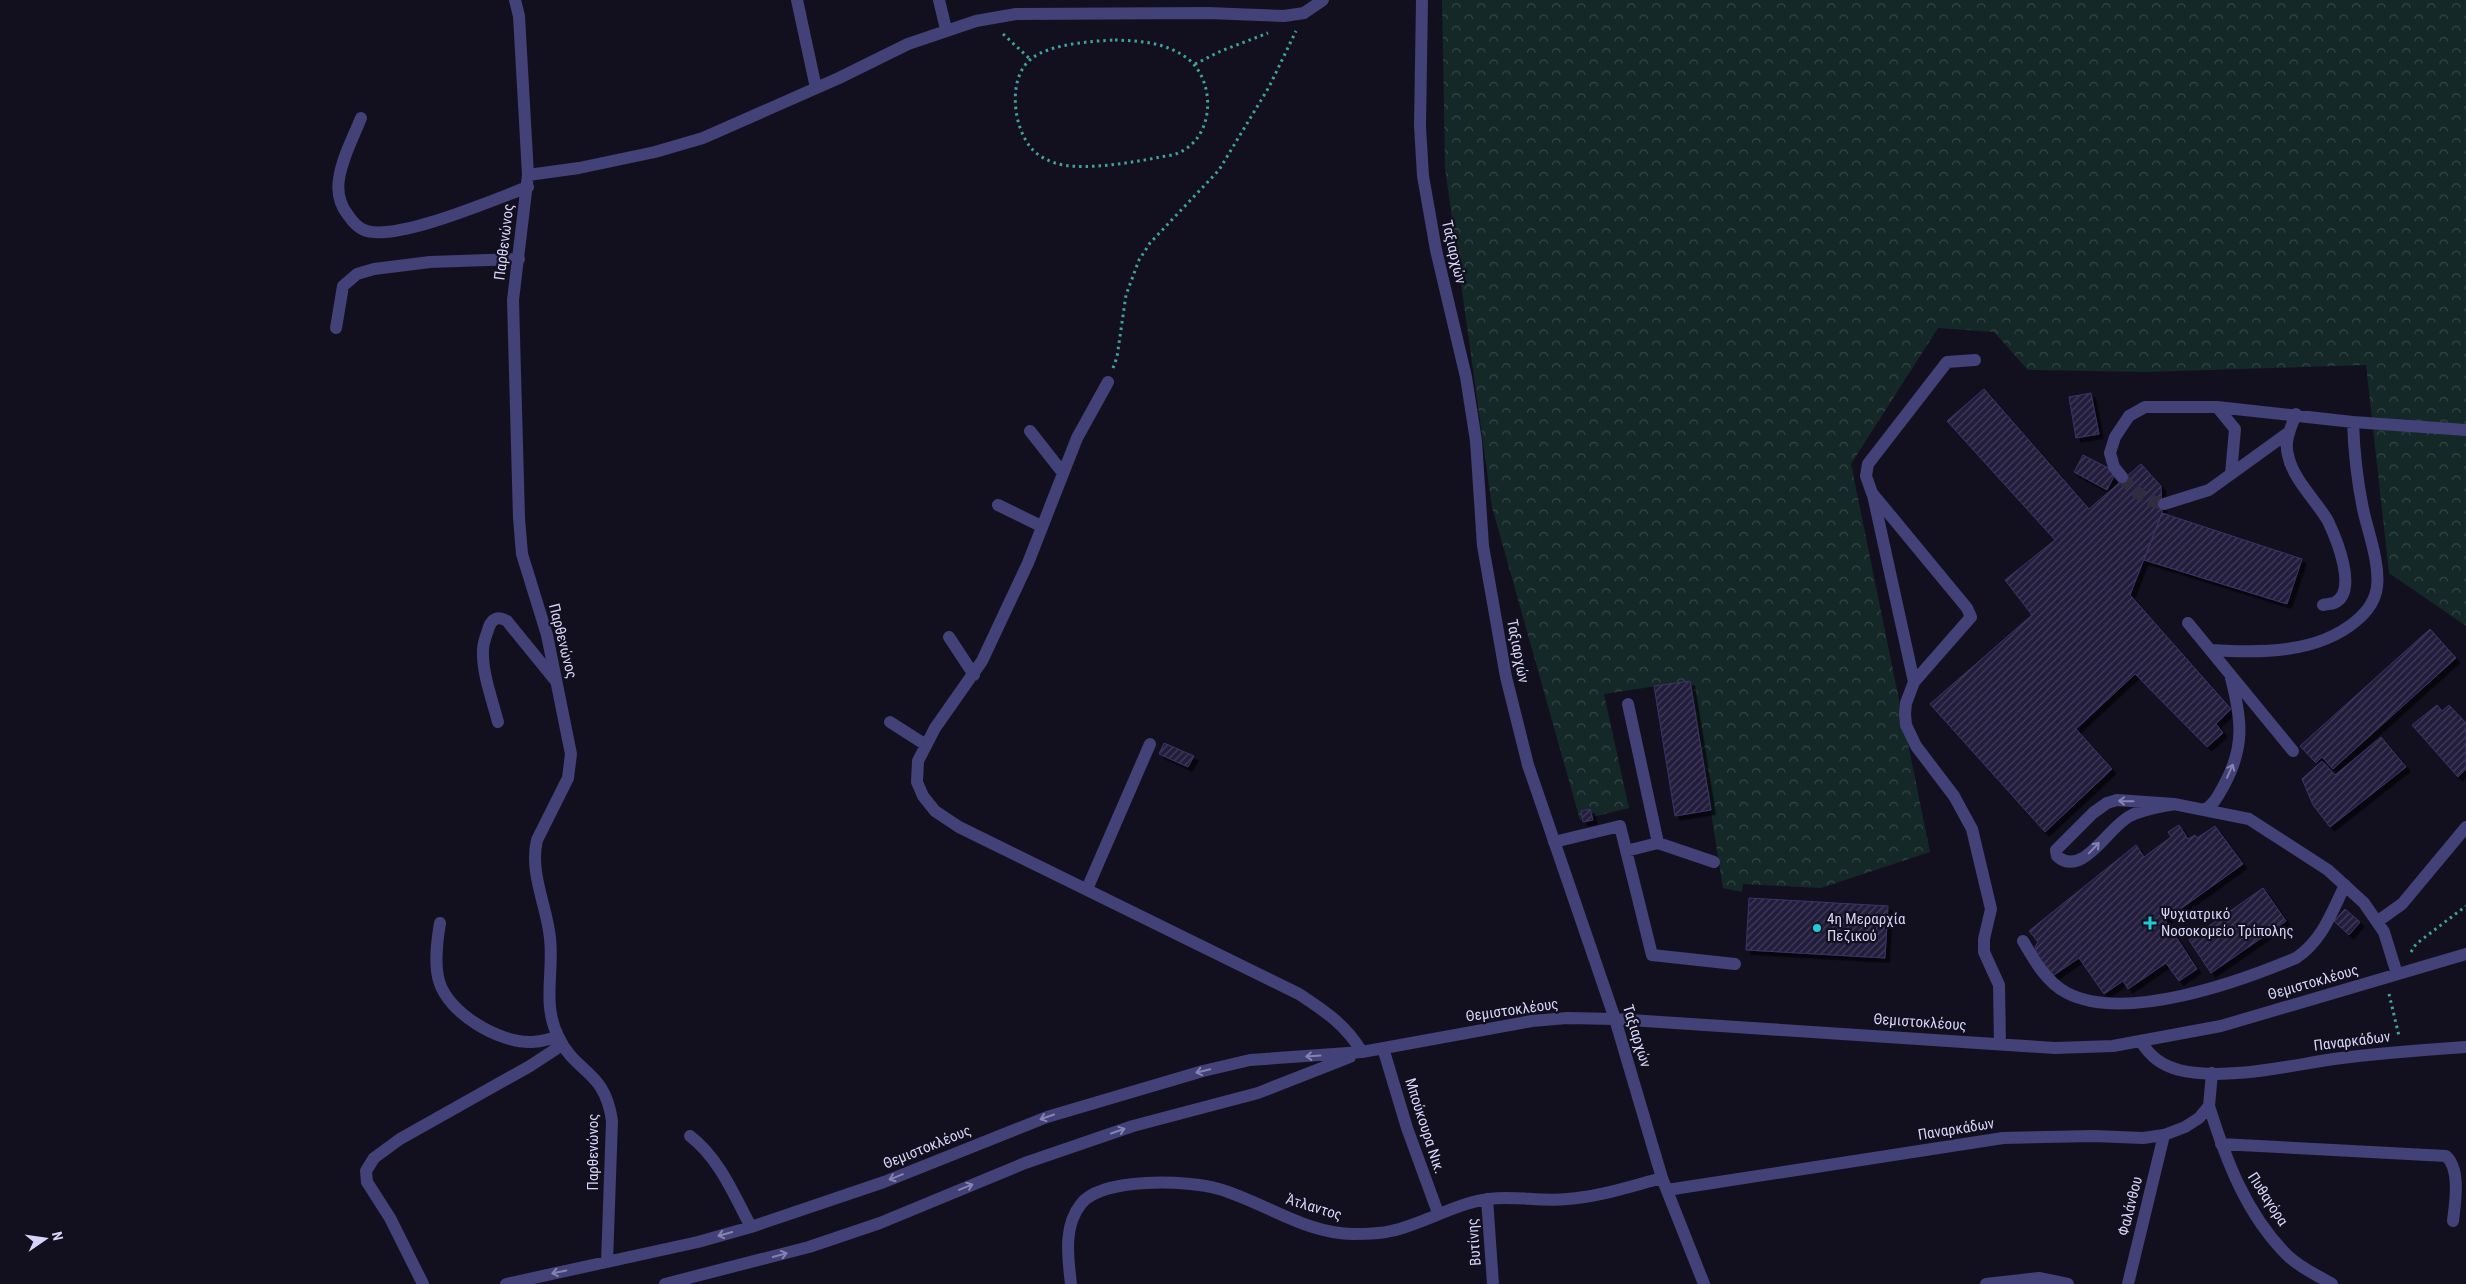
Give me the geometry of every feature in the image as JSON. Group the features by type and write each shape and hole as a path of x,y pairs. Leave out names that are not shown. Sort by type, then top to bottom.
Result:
{"street":[{"name":"Παρθενώνος","path":"515,0 519,16 528,181 513,300 519,528 522,554 547,635 571,754 571,770 540,831 534,851 550,938 550,1009 560,1041 595,1077 610,1105 612,1121 607,1262"},
{"path":"797,0 816,88"},
{"path":"939,0 946,29"},
{"path":"361,118 342,162 338,181 339,197 343,209 354,223 364,230 377,233 398,230 443,218 528,181 682,144 724,129 908,44 946,29 986,19 1016,14 1208,13 1284,16 1304,14 1323,0"},
{"name":"Ταξιαρχών","path":"1422,0 1420,126 1428,206 1466,377 1476,441 1478,502 1483,546 1506,676 1528,765 1615,1019 1662,1178 1704,1284"},
{"path":"336,328 343,286 357,274 374,269 430,262 519,259"},
{"path":"1914,682 1872,493 1866,476 1868,464 1947,362 1975,360"},
{"path":"1108,382 1078,438 1028,563 982,661 936,728 918,761 917,782 923,796 935,811 959,826 1299,994 1339,1022 1351,1033 1362,1052"},
{"path":"2122,477 2114,467 2110,453 2115,437 2129,416 2145,407 2217,407 2296,414 2353,422 2466,430"},
{"path":"2217,407 2235,429 2231,474"},
{"path":"2296,414 2289,432 2288,456 2294,470 2328,521 2339,547 2345,570 2346,586 2343,595 2335,602 2323,605"},
{"path":"2211,650 2250,652 2320,642 2345,630 2370,609 2377,587 2374,554 2354,460 2353,422"},
{"path":"1030,431 1063,473"},
{"path":"2164,504 2209,490 2289,432"},
{"path":"1872,493 1967,608 1971,617 1914,682 1906,703 1906,725 1916,746 1954,796 1972,829 1981,860 1991,909 1984,939 1984,952 1999,985 2000,1044"},
{"path":"998,505 1042,526"},
{"path":"498,722 483,653 490,623 495,618 507,621 557,682"},
{"path":"2188,623 2293,751"},
{"path":"950,637 974,674"},
{"path":"2204,810 2210,808 2224,785 2233,766 2239,746 2241,724 2230,673"},
{"path":"1628,704 1658,843"},
{"path":"890,722 926,745"},
{"path":"1087,890 1150,744"},
{"path":"2174,804 2130,816 2118,824 2091,852 2077,862 2068,863 2057,856 2058,846 2093,813 2107,803 2124,800 2174,804 2249,819 2277,835 2345,885 2364,903 2378,921 2390,943 2392,976"},
{"path":"1554,842 1620,826 1652,955 1735,964"},
{"path":"2378,921 2402,904 2466,827"},
{"path":"1626,851 1658,843 1714,862"},
{"path":"2023,940 2037,965 2052,982 2067,992 2084,999 2106,1002 2160,1001 2212,988 2296,958 2308,950 2317,940 2345,885"},
{"path":"440,923 437,965 439,981 448,1001 481,1028 513,1039 530,1042 560,1041"},
{"name":"Θεμιστοκλέους","path":"506,1284 698,1242 751,1227 884,1182 1047,1117 1124,1092 1250,1060 1362,1052 1532,1022 1567,1018 1615,1019 2087,1048 2141,1042 2221,1026 2466,954"},
{"path":"423,1284 390,1218 367,1182 366,1171 369,1165 379,1154 400,1139 530,1066 560,1041"},
{"name":"Παναρκάδων","path":"2141,1042 2150,1056 2164,1065 2180,1070 2212,1073 2402,1052 2466,1048"},
{"name":"Μπούκουρα Νικ.","path":"1383,1048 1407,1128 1438,1213"},
{"name":"Θεμιστοκλέους","path":"665,1284 809,1247 880,1223 1025,1163 1133,1126 1258,1093 1362,1052"},
{"path":"2209,1106 2212,1073"},
{"name":"Παναρκάδων","path":"1667,1190 2003,1138 2094,1136 2143,1138 2164,1135 2185,1127 2200,1118 2209,1106"},
{"name":"Πυθαγόρα","path":"2209,1106 2221,1144 2242,1193 2286,1254 2301,1266 2332,1284"},
{"name":"Φαλάνθου","path":"2128,1284 2164,1135"},
{"path":"690,1136 703,1145 712,1156 751,1227"},
{"path":"2221,1144 2446,1156 2450,1160 2454,1173 2453,1221"},
{"name":"Άτλαντος","path":"1071,1284 1069,1238 1074,1216 1079,1206 1087,1198 1108,1188 1128,1184 1178,1182 1219,1189 1286,1218 1333,1232 1351,1234 1390,1232 1438,1213 1487,1199 1508,1197 1566,1200 1662,1178"},
{"name":"Βυτίνης","path":"1487,1199 1493,1284"},
{"path":"1986,1284 2039,1278 2068,1284"}],"path":[{"path":"1108,382 1117,357 1126,295 1139,260 1150,243 1219,170 1269,87 1304,14"},
{"path":"986,19 1030,59"},
{"path":"1195,64 1272,30"},
{"path":"1115,40 1151,42 1172,49 1195,64 1203,77 1208,107 1204,125 1195,141 1179,153 1115,165 1068,166 1046,159 1032,149 1017,117 1016,94 1019,75 1030,59 1078,42 1115,40"},
{"path":"2402,1052 2392,976 2416,944 2466,906"}],"green space":[{"path":"1442,0 2466,0 2466,626 2389,573 2366,365 2145,372 2028,370 1994,332 1938,328 1851,464 1930,852 1821,888 1743,884 1742,892 1723,888 1690,681 1604,694 1629,808 1580,820 1492,507 1445,168"}],"building":[{"path":"1984,389 2089,509 2141,464 2161,486 2162,513 2130,595 2231,709 2216,724 2223,733 2207,747 2135,674 2076,729 2112,769 2045,832 1930,704 2032,615 2005,580 2055,540 1947,421"},
{"path":"2091,393 2099,434 2076,438 2069,397"},
{"path":"2083,455 2116,472 2107,490 2074,472"},
{"path":"2162,513 2302,559 2287,604 2144,560"},
{"path":"2430,629 2456,658 2333,769 2322,757 2316,763 2300,746"},
{"path":"1690,681 1711,810 1675,816 1654,686"},
{"path":"2437,705 2442,711 2449,705 2466,723 2466,769 2458,777 2412,725"},
{"path":"2381,737 2406,767 2330,827 2313,805 2302,779 2322,761 2335,775"},
{"path":"1164,743 1194,756 1188,767 1159,754"},
{"path":"1590,809 1593,820 1583,822 1581,811"},
{"path":"2179,825 2188,839 2195,835 2197,838 2215,826 2243,864 2165,920 2197,969 2179,981 2166,963 2128,989 2123,981 2104,994 2079,958 2054,975 2038,958 2035,947 2038,942 2029,931 2136,845 2144,857 2171,837 2168,832"},
{"path":"2263,888 2286,921 2211,973 2189,940"},
{"name":"4η Μεραρχία Πεζικού","path":"1749,898 1888,906 1885,958 1746,950"},
{"path":"2345,909 2360,922 2349,935 2334,921"}],"tunnel":[{"path":"2122,477 2141,495 2152,501 2164,504"}],"place":[{"name":"Ψυχιατρικό Νοσοκομείο Τρίπολης","path":"2150,923"},
{"name":"4η Μεραρχία Πεζικού","path":"1817,928"}]}
